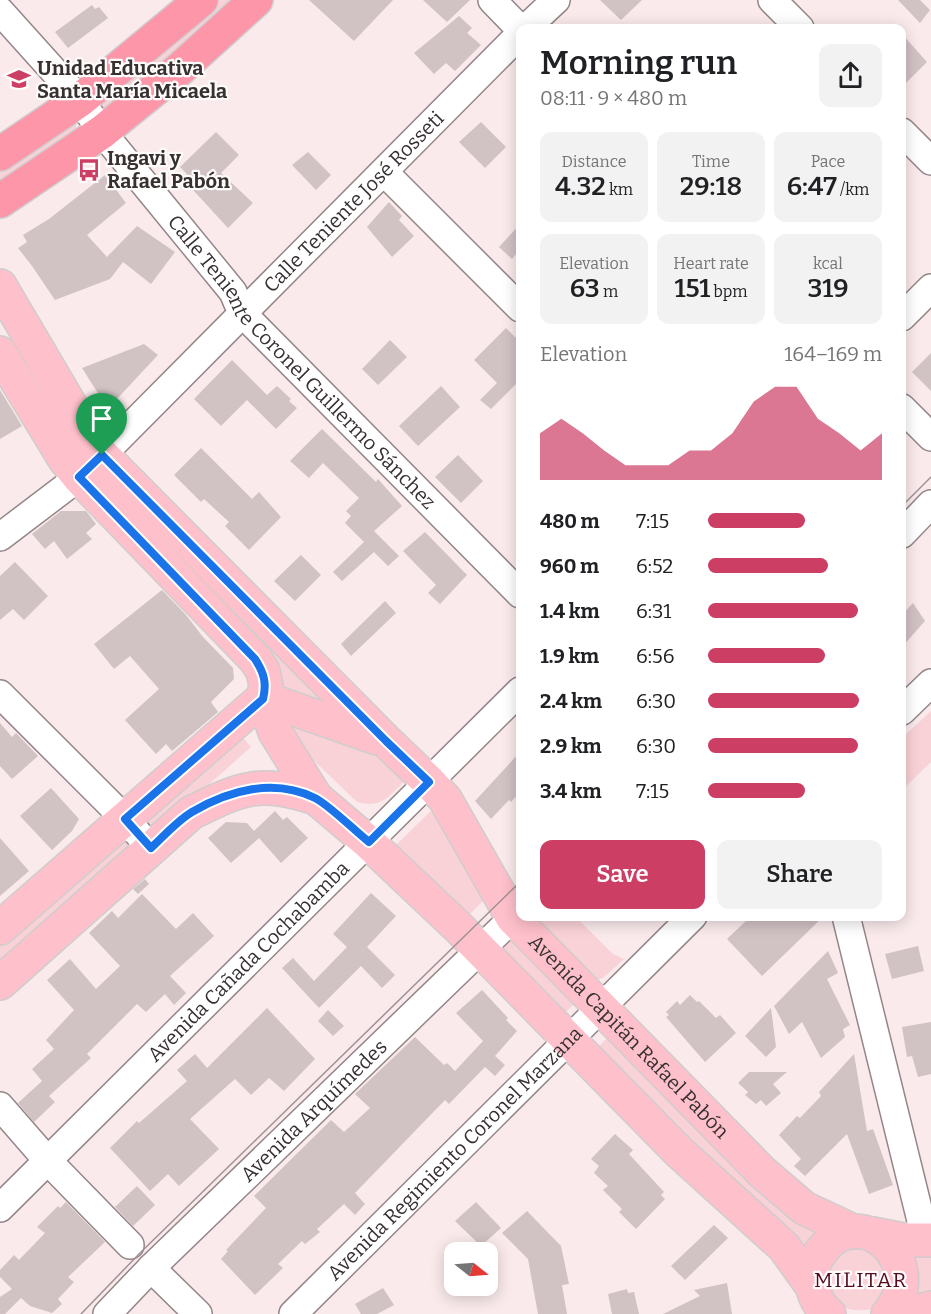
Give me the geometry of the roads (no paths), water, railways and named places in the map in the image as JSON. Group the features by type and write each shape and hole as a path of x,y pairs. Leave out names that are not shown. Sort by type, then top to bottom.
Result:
{"highway":[{"path":"0,154 80,100 201,0"},
{"path":"0,201 102,132 181,68 256,0"}],"main road":[{"name":"Avenida Capitán Rafael Pabón","path":"0,286 89,437 102,455 445,799 516,912"},
{"path":"0,353 64,458 79,477 255,659 263,672 266,686 263,699 275,732 316,798 369,842 481,950 678,1151 784,1247 812,1286"},
{"path":"263,699 386,741"},
{"path":"0,928 263,699"},
{"path":"0,983 191,813 225,796 248,789 276,788 316,798"},
{"name":"Avenida Capitán Rafael Pabón","path":"523,921 600,1009 762,1172 804,1208 863,1232"},
{"path":"829,1314 816,1299 812,1286 812,1270 827,1244 840,1235 863,1232 903,1240 928,1240"},
{"path":"863,1232 884,1239 895,1250 902,1263 905,1278 903,1293 896,1306 888,1314"},
{"path":"906,1314 931,1308"}],"street":[{"path":"492,0 516,24"},
{"path":"530,24 556,0"},
{"path":"772,0 796,24"},
{"name":"Calle Teniente Coronel Guillermo Sánchez","path":"0,11 80,100 102,132 233,292 242,313 516,590"},
{"name":"Calle Teniente José Rosseti","path":"0,537 79,477 102,455 516,38"},
{"path":"906,136 931,161"},
{"path":"385,172 516,304"},
{"path":"906,313 931,288"},
{"path":"906,412 931,437"},
{"path":"906,530 931,504"},
{"path":"906,707 931,683"},
{"path":"0,694 151,848"},
{"name":"Avenida Cañada Cochabamba","path":"0,1208 516,696"},
{"name":"Avenida Arquímedes","path":"107,1314 151,1268 516,915"},
{"name":"Avenida Regimiento Coronel Marzana","path":"293,1314 688,921"},
{"path":"847,921 928,1240"},
{"path":"0,1106 47,1160 130,1245"},
{"path":"151,1268 198,1314"}],"tram line":[{"path":"906,502 931,477"},
{"path":"81,1314 139,1254 516,886"}],"place":[{"name":"Unidad Educativa Santa María Micaela","path":"19,79"},
{"name":"Ingavi y Rafael Pabón","path":"89,170"}],"district":[{"name":"MILITAR","path":"861,1280"}]}
